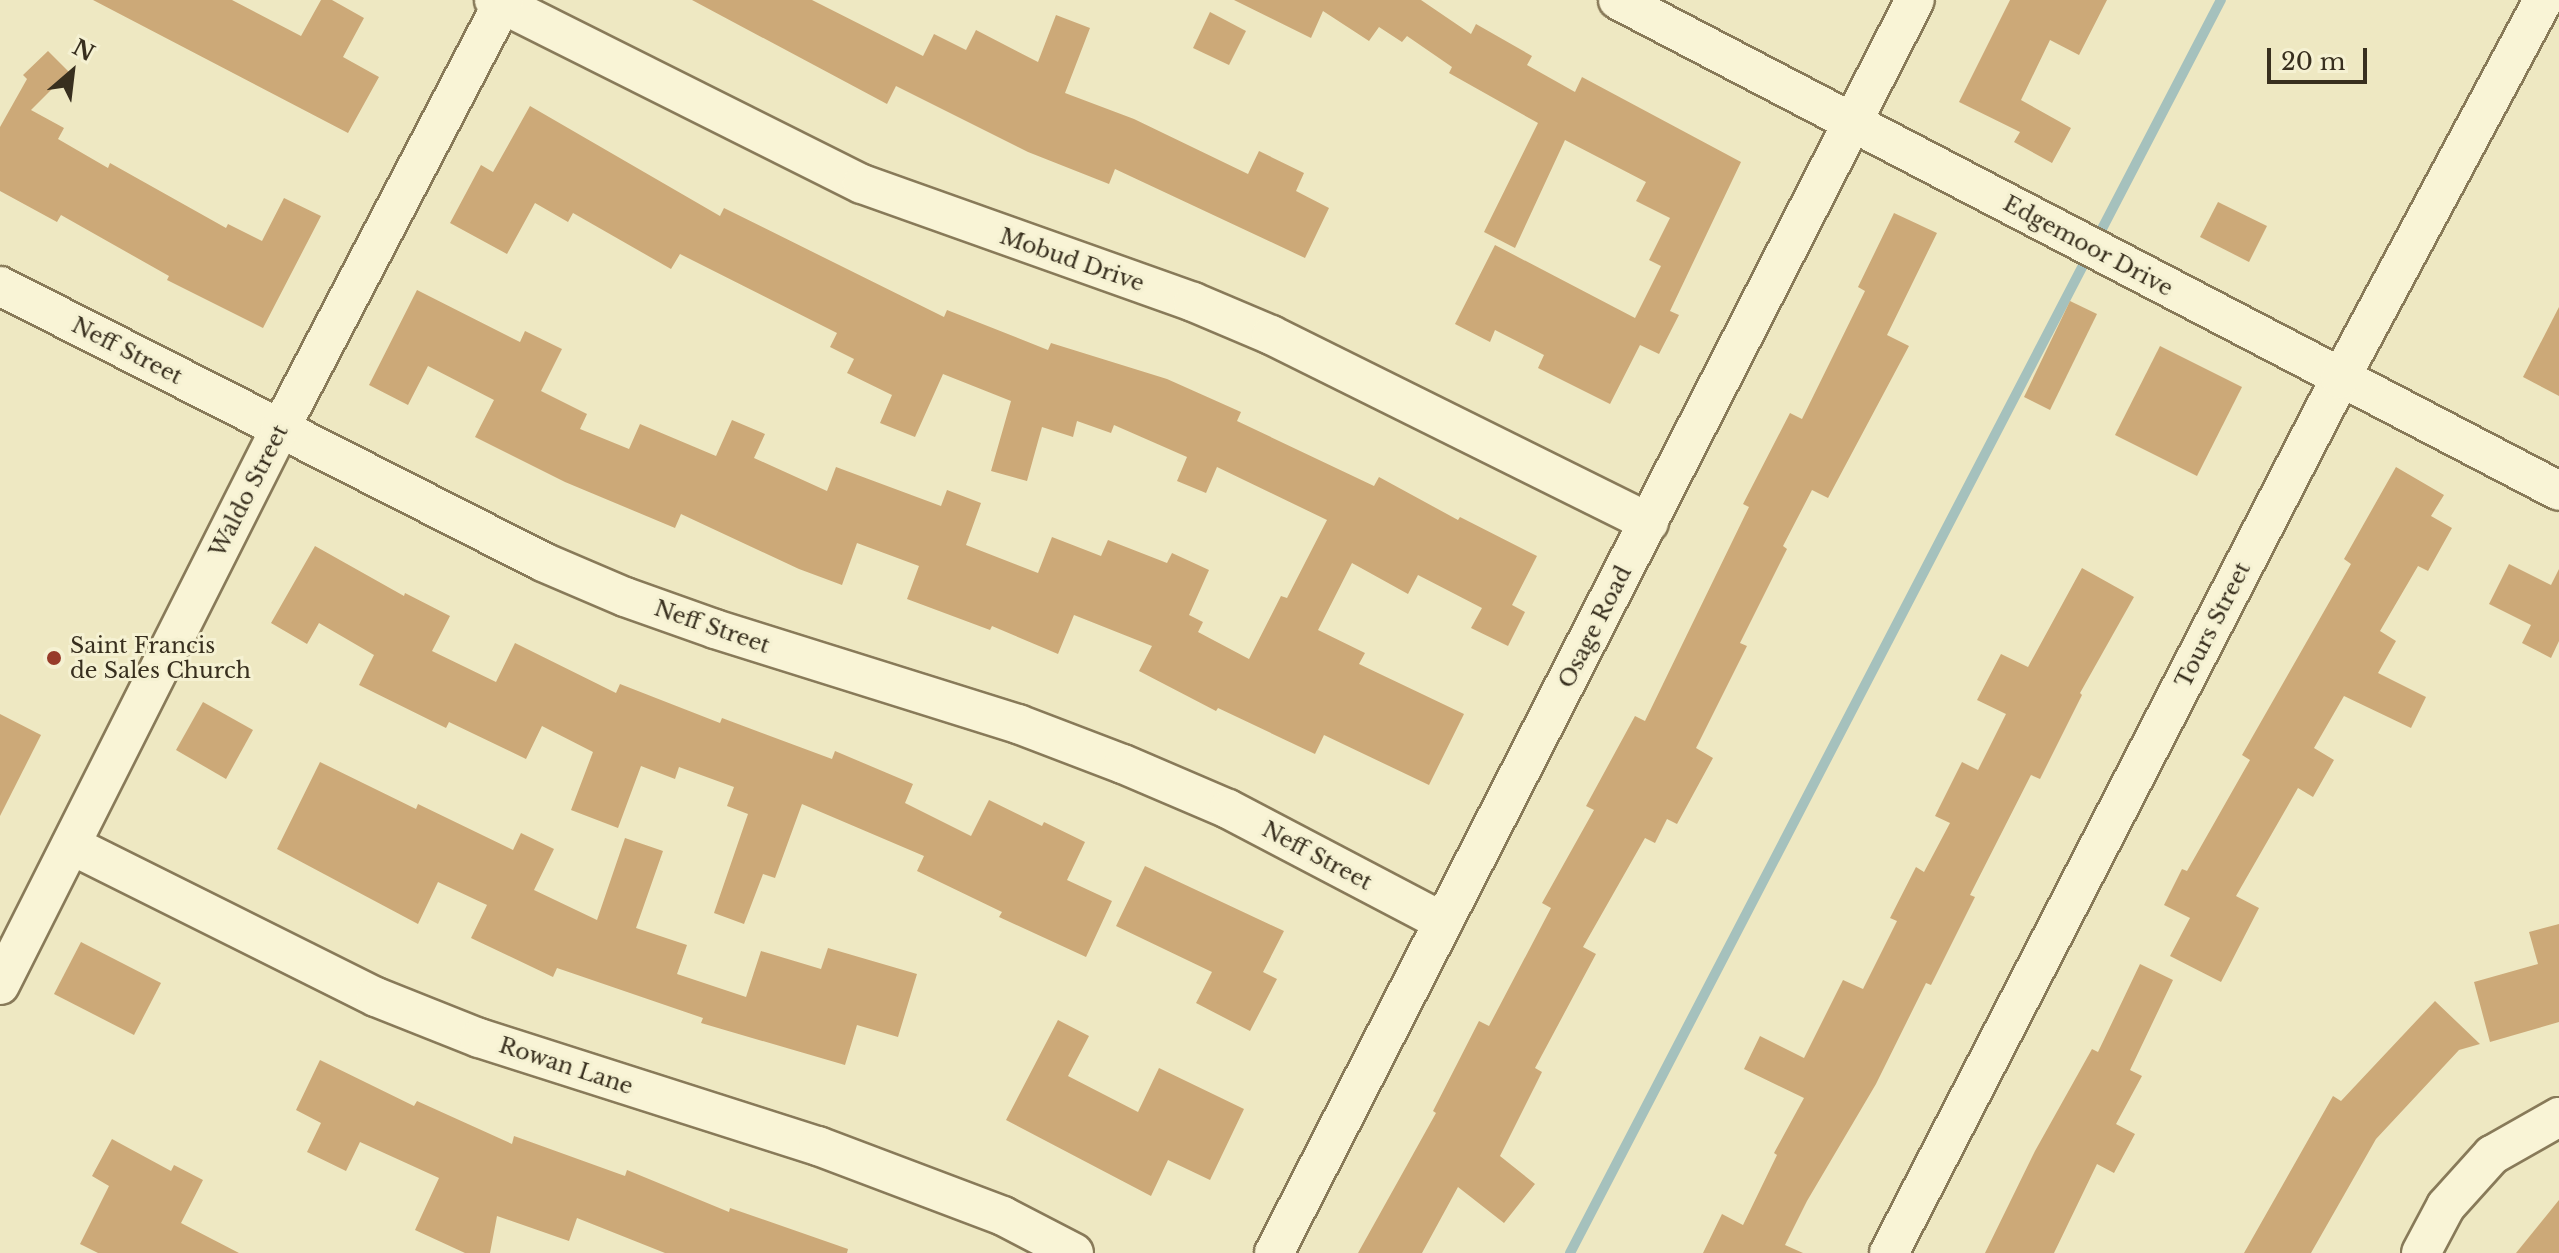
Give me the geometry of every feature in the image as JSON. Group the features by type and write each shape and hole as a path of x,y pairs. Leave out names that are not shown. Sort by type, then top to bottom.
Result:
{"street":[{"name":"Edgemoor Drive","path":"1618,0 2559,491"},
{"name":"Osage Road","path":"1274,1253 1915,0"},
{"name":"Tours Street","path":"1889,1253 2340,379 2543,0"},
{"name":"Waldo Street","path":"0,985 500,1"},
{"name":"Mobud Drive","path":"500,1 862,184 1193,302 1271,335 1649,523"},
{"name":"Neff Street","path":"0,286 543,562 625,597 1018,724 1123,764 1228,809 1443,922"},
{"name":"Rowan Lane","path":"71,845 376,997 479,1038 818,1146 1003,1216 1074,1253"},
{"path":"2421,1253 2446,1206 2492,1155 2559,1117"}],"building":[{"path":"93,0 232,0 301,36 321,0 332,0 364,18 343,57 379,77 348,133"},
{"path":"692,0 812,0 923,56 934,34 966,50 976,30 1038,62 1056,15 1090,28 1065,93 1134,119 1248,174 1259,151 1304,173 1296,191 1329,208 1305,258 1115,169 1109,184 1028,152 896,86 887,104"},
{"path":"1234,0 1421,0 1471,34 1476,24 1532,56 1527,65 1575,92 1582,77 1741,162 1670,311 1679,315 1659,354 1640,345 1610,404 1538,368 1544,355 1495,330 1490,342 1455,324 1495,245 1635,318 1661,266 1649,260 1670,218 1636,201 1646,182 1565,140 1515,248 1484,232 1538,123 1449,73 1452,67 1407,36 1402,42 1379,27 1369,41 1323,11 1311,38"},
{"path":"2010,0 2107,0 2079,55 2050,40 2021,100 2071,128 2052,163 2014,142 2020,132 1959,102"},
{"path":"1210,12 1246,31 1229,65 1193,48"},
{"path":"48,51 69,72 31,110 64,128 58,139 108,168 110,163 226,228 228,224 262,241 284,198 321,216 263,328 167,280 169,276 61,215 57,222 0,191 0,127 27,79 23,75"},
{"path":"530,106 720,216 724,208 944,317 947,310 1048,350 1051,343 1167,379 1241,412 1237,421 1374,486 1379,477 1458,520 1460,517 1537,556 1512,605 1525,612 1508,646 1471,628 1482,608 1418,575 1408,594 1352,563 1318,630 1365,653 1359,664 1464,714 1429,785 1324,735 1315,754 1218,708 1216,711 1139,671 1152,646 1074,615 1058,654 992,626 990,630 907,599 919,566 857,543 842,585 799,569 681,514 675,528 565,482 475,437 494,400 428,366 408,405 369,385 417,290 520,342 525,331 562,349 541,391 587,414 580,429 629,449 640,424 716,456 732,420 765,434 754,458 827,491 836,467 941,506 947,490 981,503 966,545 1038,573 1052,537 1101,556 1108,540 1167,563 1172,553 1209,570 1189,615 1203,622 1198,632 1249,659 1281,596 1287,598 1327,520 1217,467 1206,493 1177,481 1187,457 1114,425 1111,433 1077,421 1073,437 1042,427 1027,481 991,471 1011,401 943,374 915,437 880,423 892,395 847,373 854,359 830,347 837,333 680,254 671,269 573,213 568,222 535,203 507,254 450,223 481,165 493,172"},
{"path":"2218,202 2267,226 2249,262 2200,237"},
{"path":"1894,213 1937,233 1887,335 1909,346 1828,498 1812,490 1783,546 1787,549 1740,643 1747,646 1696,748 1713,758 1677,824 1667,819 1655,843 1645,838 1583,947 1596,954 1535,1068 1542,1072 1500,1156 1535,1184 1504,1223 1458,1187 1422,1253 1358,1253 1436,1113 1433,1111 1479,1021 1489,1026 1551,908 1542,903 1594,810 1586,806 1635,716 1645,721 1749,507 1743,504 1790,413 1802,419 1865,291 1858,287"},
{"path":"2070,301 2097,314 2050,410 2024,397"},
{"path":"2559,307 2559,396 2523,377"},
{"path":"2160,346 2242,387 2197,476 2115,435"},
{"path":"2396,467 2444,495 2431,516 2452,528 2428,571 2418,566 2380,631 2396,641 2378,673 2426,697 2411,728 2344,696 2314,748 2334,760 2313,797 2298,788 2236,896 2259,908 2221,982 2170,956 2190,918 2164,905 2182,869 2187,871 2250,760 2242,755 2351,564 2344,559"},
{"path":"315,546 404,596 405,593 450,616 432,651 496,682 515,643 616,693 620,684 720,723 722,718 832,759 835,751 913,784 905,803 971,836 989,800 1042,826 1044,822 1085,842 1067,880 1112,901 1086,957 999,917 1002,912 917,871 924,856 802,804 775,878 763,874 744,924 714,913 748,814 727,806 734,787 679,767 675,779 641,766 618,828 571,810 593,752 542,726 526,759 449,722 446,728 359,685 374,655 319,623 307,644 271,623"},
{"path":"2509,564 2551,585 2559,569 2559,641 2551,658 2522,643 2531,625 2489,604"},
{"path":"2082,568 2134,597 2080,693 2082,695 2040,779 2031,775 1970,895 1975,897 1931,985 1926,983 1876,1084 1807,1201 1785,1245 1803,1253 1703,1253 1722,1214 1743,1225 1777,1155 1774,1153 1804,1098 1744,1069 1760,1036 1804,1058 1843,980 1863,989 1897,921 1890,918 1916,867 1924,872 1950,823 1935,816 1962,762 1978,770 2006,714 1977,700 2001,654 2028,667"},
{"path":"203,702 253,730 226,779 176,750"},
{"path":"0,714 41,735 0,816"},
{"path":"320,762 416,809 418,804 513,850 521,833 554,849 534,890 597,920 625,838 663,851 636,928 687,945 677,974 746,997 761,951 821,969 828,948 917,974 898,1037 857,1025 845,1065 701,1023 703,1018 557,968 553,977 471,938 487,905 438,882 418,924 277,849"},
{"path":"1145,866 1284,931 1263,972 1277,979 1250,1031 1196,1003 1212,972 1116,926"},
{"path":"2559,924 2559,1022 2490,1042 2474,982 2538,964 2529,932"},
{"path":"81,942 161,983 134,1035 54,994"},
{"path":"2140,964 2173,980 2130,1070 2142,1076 2116,1124 2135,1134 2114,1173 2097,1164 2054,1253 1985,1253 2035,1151 2092,1049 2098,1052"},
{"path":"2435,1001 2480,1044 2459,1050 2376,1139 2311,1253 2244,1253 2333,1096 2341,1101"},
{"path":"1058,1020 1089,1036 1068,1076 1138,1112 1159,1068 1244,1109 1210,1180 1168,1160 1151,1196 1006,1120"},
{"path":"320,1060 414,1106 417,1101 512,1144 514,1136 625,1176 627,1170 729,1212 730,1208 848,1249 847,1253 665,1253 577,1218 569,1241 497,1216 490,1253 465,1253 415,1230 439,1178 360,1142 346,1171 307,1152 321,1123 296,1110"},
{"path":"112,1139 171,1171 174,1165 203,1180 181,1223 239,1253 98,1253 80,1244 109,1186 92,1176"},
{"path":"2559,1200 2559,1253 2516,1253"}],"waterway":[{"path":"1570,1253 2221,0"}],"place":[{"name":"Saint Francis de Sales Church","path":"54,658"}]}
